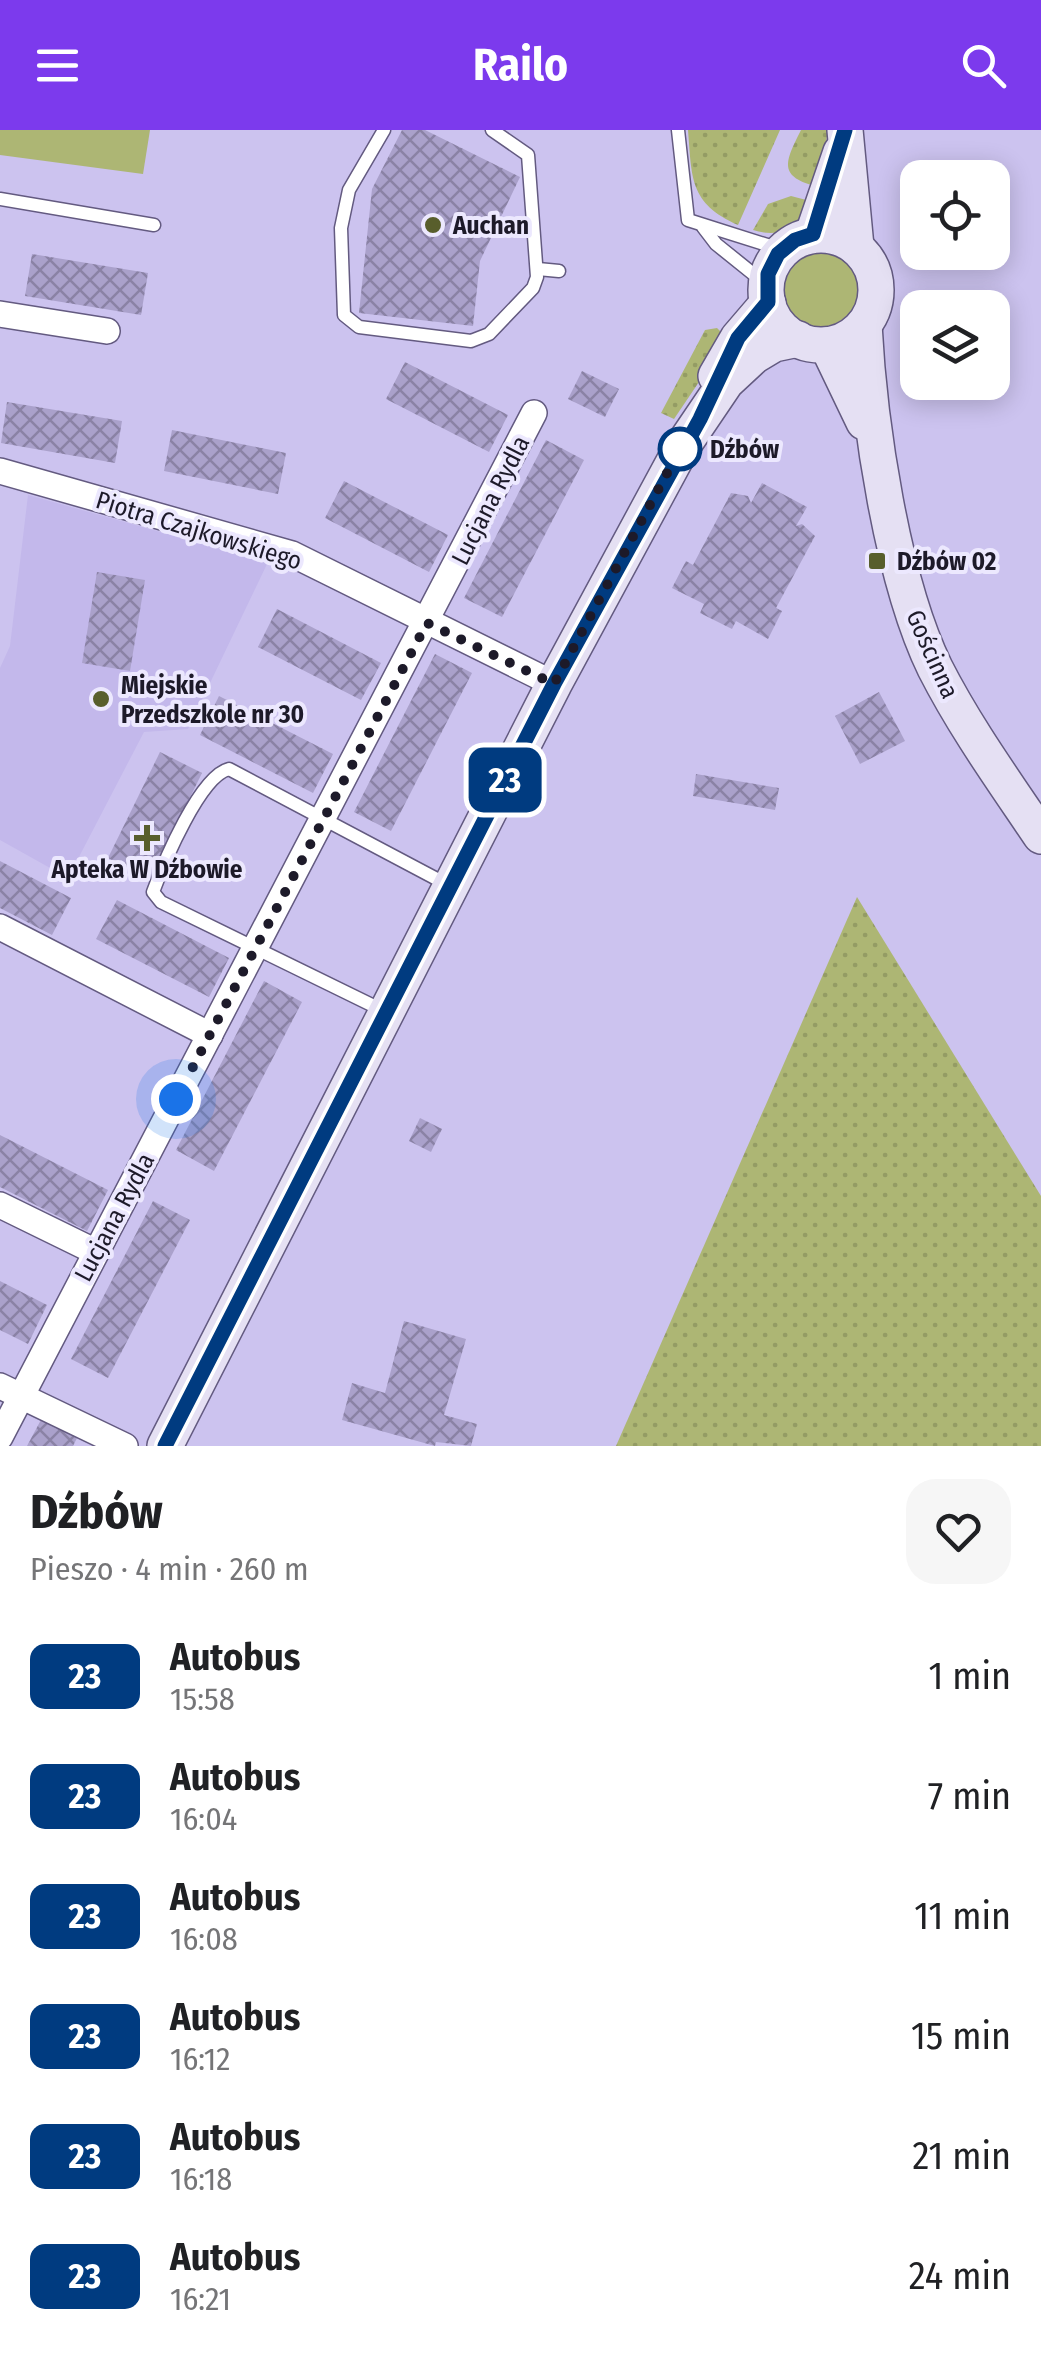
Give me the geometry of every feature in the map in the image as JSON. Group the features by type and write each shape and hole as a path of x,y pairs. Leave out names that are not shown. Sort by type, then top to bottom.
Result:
{"street":[{"path":"812,342 786,332 767,294 768,274 798,242 845,136"},
{"path":"845,136 856,246"},
{"path":"700,419 726,382 754,356 774,344 847,338 864,325 874,306 876,284 870,263 843,238 798,242"},
{"path":"165,1446 554,684 700,419 738,338 767,294"},
{"path":"0,314 107,331"},
{"name":"Gościnna","path":"864,325 878,449 910,606 964,721 1041,836"},
{"name":"Gościnna","path":"812,342 878,449"},
{"name":"Lucjana Rydla","path":"0,1436 10,1391 96,1252 534,413"},
{"name":"Piotra Czajkowskiego","path":"0,471 292,554 554,684"},
{"path":"0,927 210,1035"},
{"path":"0,1204 96,1252"},
{"path":"10,1391 126,1446"}],"lane":[{"path":"384,130 350,190 345,209 341,228 344,315 359,327 477,341 533,288 538,269 528,154 492,130"},
{"path":"678,130 688,220 703,227 798,242"},
{"path":"0,199 154,225"},
{"path":"703,227 767,294"},
{"path":"538,269 558,271"},
{"path":"386,1012 160,902 153,892 201,794 210,778 229,769 450,886"}],"shaded area":[{"name":"Miejskie Przedszkole nr 30","path":"28,495 268,562 188,729 144,732 68,878 0,840 0,668 10,646"}],"green space":[{"path":"0,130 150,130 143,174 0,155"},
{"path":"688,130 780,130 738,225 710,208 696,187"},
{"path":"801,130 828,130 819,187 796,178 788,167"},
{"path":"791,196 814,202 803,218 781,232 753,230 768,204"},
{"path":"820,251 847,262 858,289 847,316 820,327 793,316 782,289 793,262"},
{"path":"717,328 728,339 674,419 661,413 705,330"},
{"path":"857,897 1041,1196 1041,1446 616,1446"}],"building":[{"name":"Auchan","path":"402,130 425,130 520,177 480,261 473,326 359,313 372,189"},
{"path":"32,254 148,273 141,315 25,296"},
{"path":"405,362 508,415 489,452 386,399"},
{"path":"582,371 619,389 605,417 568,399"},
{"path":"7,402 122,421 115,463 1,443"},
{"path":"172,430 286,453 278,494 164,471"},
{"path":"546,440 584,460 502,617 464,598"},
{"path":"344,481 448,535 429,572 325,518"},
{"path":"762,483 807,507 796,526 802,524 815,536 776,608 782,611 768,639 736,621 732,629 700,613 704,604 672,588 686,561 693,565 731,493 748,496 751,503"},
{"path":"97,572 145,580 130,671 82,663"},
{"path":"277,609 381,663 361,700 258,647"},
{"path":"435,654 472,673 391,831 354,812"},
{"path":"879,692 905,741 860,764 835,716"},
{"path":"219,696 333,754 313,793 200,735"},
{"path":"160,752 202,773 150,879 108,858"},
{"path":"696,774 779,788 775,810 693,796"},
{"path":"0,861 71,898 52,935 0,908"},
{"path":"117,900 229,958 209,997 96,939"},
{"path":"264,981 302,1002 214,1171 176,1150"},
{"path":"420,1118 442,1129 431,1152 409,1141"},
{"path":"0,1135 108,1190 87,1231 0,1187"},
{"path":"153,1201 190,1220 108,1378 71,1359"},
{"path":"0,1281 47,1305 28,1344 0,1330"},
{"path":"404,1321 466,1339 444,1415 477,1424 471,1446 436,1442 435,1446 342,1420 352,1383 385,1393"},
{"path":"43,1416 78,1436 73,1446 27,1446"}],"bus line":[{"name":"23","path":"165,1446 554,684 700,419 715,378 738,338 768,302 768,274 778,254 795,240 813,234 845,142 845,130"}],"place":[{"name":"Auchan","path":"433,225"},
{"name":"Dźbów","path":"680,449"},
{"name":"Dźbów 02","path":"877,561"},
{"name":"Miejskie Przedszkole nr 30","path":"101,699"},
{"name":"Apteka W Dźbowie","path":"147,838"}],"route":[{"path":"176,1099 427,623 554,684 682,446 680,449"}]}
